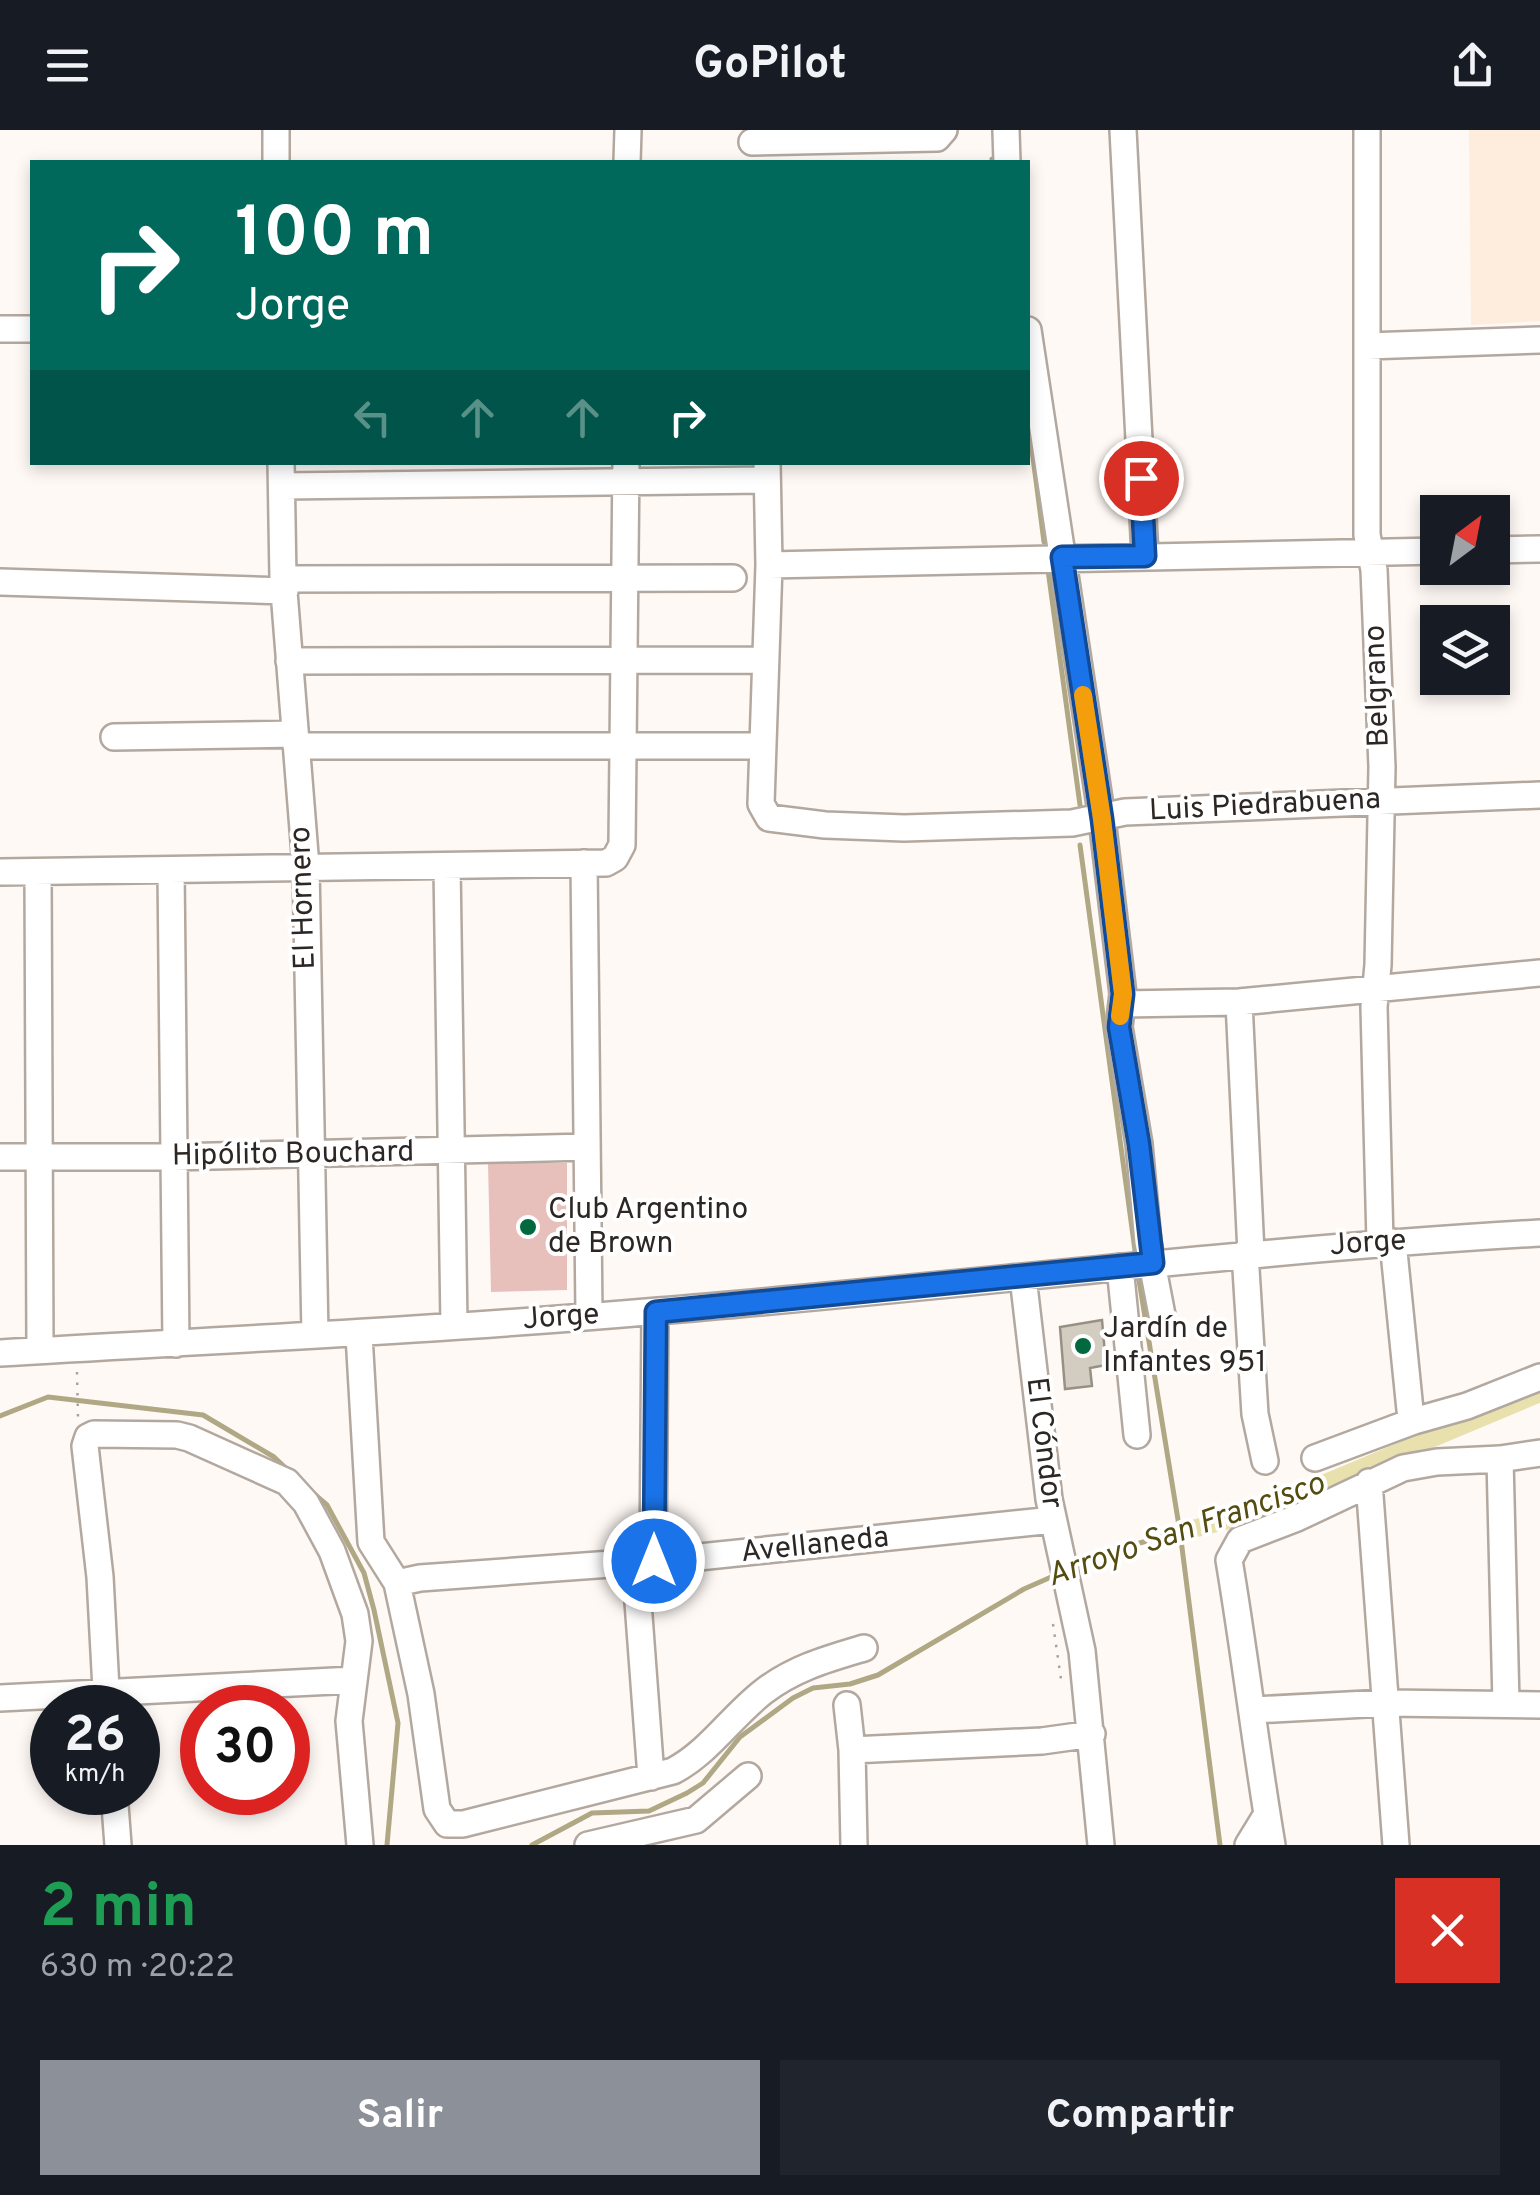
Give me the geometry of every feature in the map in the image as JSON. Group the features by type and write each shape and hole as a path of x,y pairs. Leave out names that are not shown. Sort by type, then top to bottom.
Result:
{"street":[{"path":"276,130 276,160"},
{"path":"628,130 628,160"},
{"path":"752,145 937,138 944,130"},
{"path":"995,130 1020,130"},
{"path":"1006,130 1008,160"},
{"path":"1122,130 1145,556"},
{"name":"Belgrano","path":"1367,130 1367,534 1374,570 1381,800 1374,1007 1386,1242 1414,1421"},
{"path":"0,329 30,329"},
{"path":"1367,346 1540,340"},
{"path":"1030,343 1102,819 1123,1004 1119,1027 1139,1144 1136,1436"},
{"path":"114,737 762,746 769,564 767,471 282,474"},
{"path":"0,872 595,863 615,858 622,845 626,472"},
{"name":"El Hornero","path":"282,474 284,585 306,867 315,1335"},
{"path":"1510,550 1540,549"},
{"path":"769,564 1420,552"},
{"path":"0,582 284,585 733,578"},
{"path":"290,661 764,660"},
{"name":"Luis Piedrabuena","path":"762,746 764,812 778,821 825,826 1072,823 1126,812 1540,795"},
{"path":"589,1316 586,1148 595,863"},
{"path":"447,866 454,1325"},
{"path":"171,870 176,1344"},
{"path":"38,872 40,1350"},
{"path":"1123,1004 1239,1002 1540,973"},
{"path":"1239,1002 1255,1414 1265,1461"},
{"name":"Hipólito Bouchard","path":"0,1157 586,1148"},
{"name":"Jorge","path":"0,1353 359,1334 656,1312 1248,1253 1540,1233"},
{"path":"1137,1265 1162,1315"},
{"name":"El Cóndor","path":"1023,1277 1055,1531 1073,1604 1092,1734 1101,1845"},
{"path":"650,1777 644,1562 656,1312"},
{"path":"359,1334 371,1542 397,1583 421,1694 437,1809 446,1824 456,1826 673,1770 697,1756 760,1694 800,1667 864,1648"},
{"path":"1315,1458 1540,1377"},
{"path":"106,1685 100,1577 85,1446 88,1436 190,1438 287,1482 332,1551 355,1614 360,1640 349,1721 360,1845"},
{"path":"1272,1845 1229,1560 1240,1540 1418,1464 1540,1453"},
{"path":"1500,1459 1506,1703"},
{"path":"1369,1482 1396,1845"},
{"name":"Avellaneda","path":"397,1583 420,1578 1055,1531"},
{"path":"160,1695 354,1680"},
{"path":"0,1698 30,1698"},
{"path":"1254,1710 1385,1704 1540,1705"},
{"path":"847,1705 854,1845"},
{"path":"852,1750 1092,1734"},
{"path":"588,1845 696,1820 748,1776"},
{"path":"1248,1845 1266,1814"},
{"path":"116,1815 118,1845"}],"path":[{"path":"78,1387 78,1410"}],"shaded area":[{"path":"1469,130 1540,130 1540,321 1471,325"},
{"name":"Club Argentino de Brown","path":"488,1163 567,1163 567,1290 491,1292"}],"building":[{"name":"Jardín de Infantes 951","path":"1102,1320 1106,1365 1090,1368 1092,1386 1065,1389 1060,1327"}],"waterway":[{"path":"1030,434 1044,542"},
{"path":"1048,570 1080,805"},
{"path":"1080,845 1136,1258"},
{"path":"1138,1274 1180,1532 1220,1845"},
{"name":"Arroyo San Francisco","path":"1180,1532 1249,1515 1540,1393"},
{"name":"Arroyo San Francisco","path":"0,1416 48,1397 203,1415 274,1457 290,1472"},
{"name":"Arroyo San Francisco","path":"313,1493 327,1505 364,1573 398,1723 387,1845"},
{"name":"Arroyo San Francisco","path":"1072,1568 1114,1550 1180,1532"},
{"name":"Arroyo San Francisco","path":"532,1845 592,1813 649,1811 687,1793 703,1783 740,1737 793,1698 813,1688 850,1684 878,1675 1024,1589 1058,1574"}],"slow traffic":[{"path":"1083,695 1123,994 1120,1016"}],"place":[{"name":"Club Argentino de Brown","path":"528,1227"},
{"name":"Jardín de Infantes 951","path":"1083,1346"}],"route":[{"path":"654,1561 656,1312 1153,1263 1139,1144 1119,1027 1123,994 1102,819 1062,557 1145,556 1141,478"}]}
